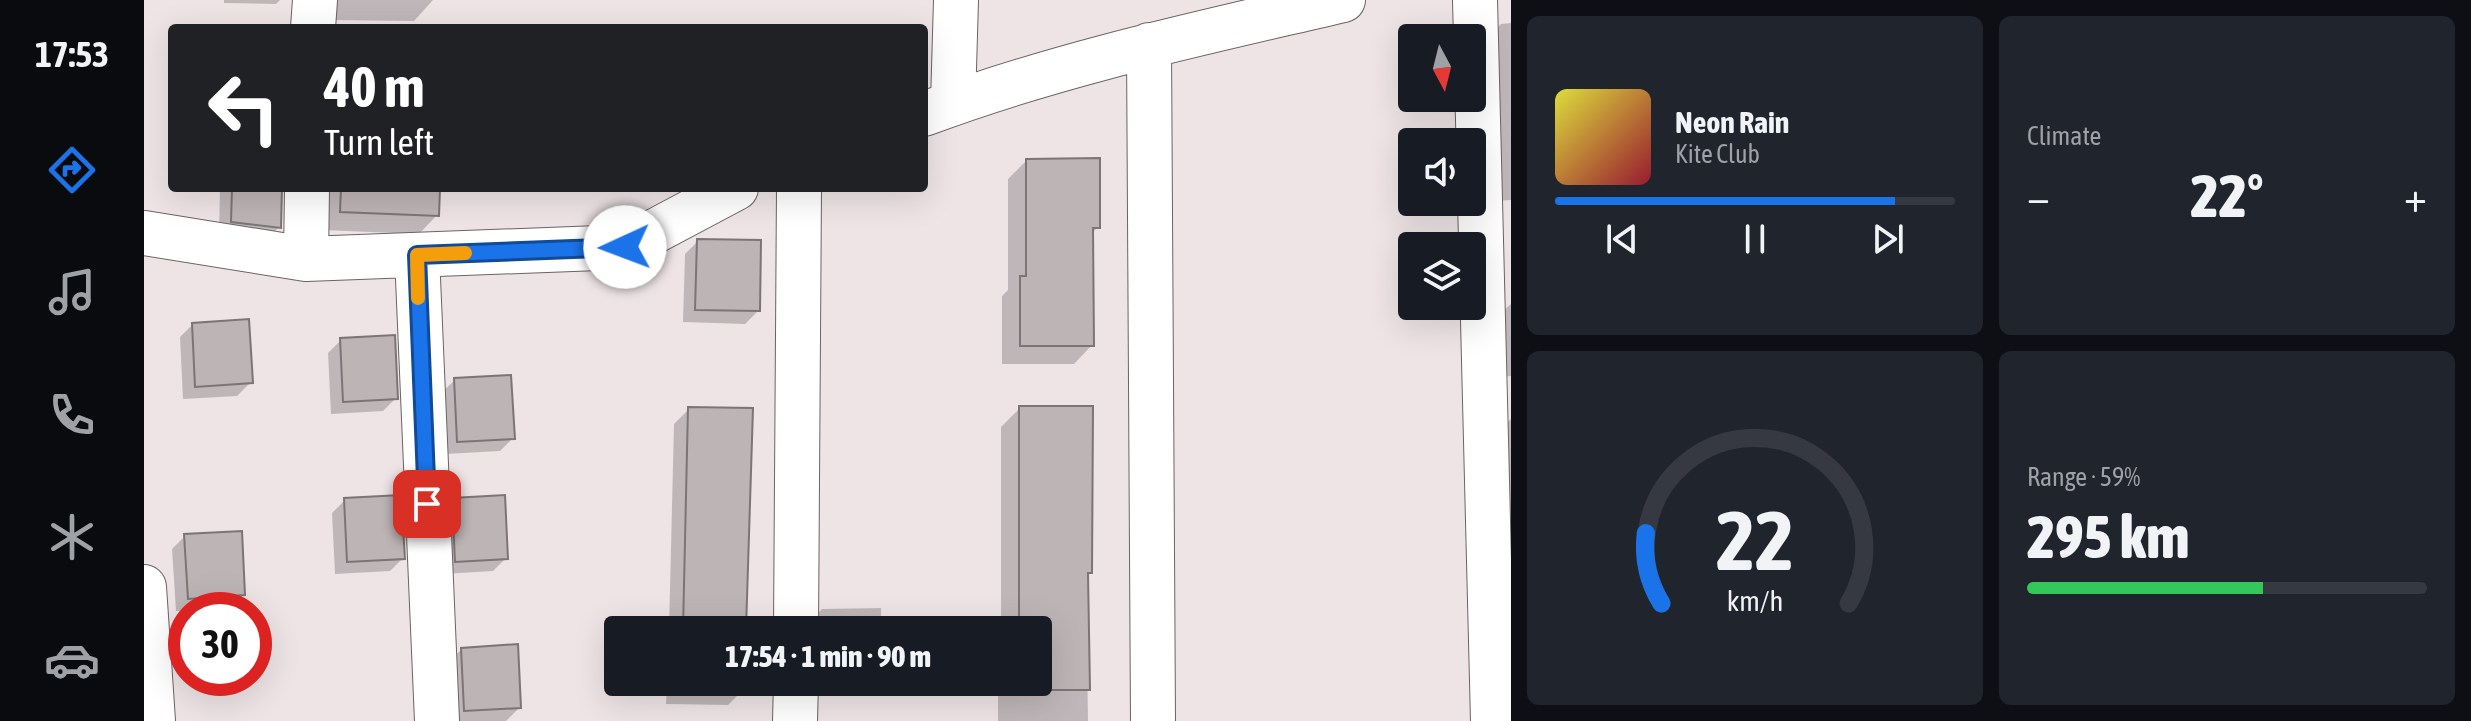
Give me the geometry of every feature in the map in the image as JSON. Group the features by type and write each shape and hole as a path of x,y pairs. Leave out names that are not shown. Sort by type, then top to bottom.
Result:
{"street":[{"path":"313,24 315,0"},
{"path":"938,108 956,0"},
{"path":"938,108 980,92 1149,45 1343,0"},
{"path":"1475,0 1493,721"},
{"path":"1149,45 1153,721"},
{"path":"306,259 307,192"},
{"path":"144,233 306,259 625,247 728,192"},
{"path":"796,616 799,192"},
{"path":"417,255 437,721"},
{"path":"144,587 153,721"},
{"path":"795,721 796,696"}],"building":[{"path":"1100,158 1100,228 1093,228 1094,346 1020,346 1020,276 1026,276 1026,159"},
{"path":"232,192 282,192 281,228 231,222"},
{"path":"341,192 440,192 439,216 340,212"},
{"path":"697,239 761,240 760,311 695,310"},
{"path":"249,319 253,383 195,387 192,323"},
{"path":"395,335 398,399 343,402 340,338"},
{"path":"511,375 515,439 457,442 454,378"},
{"path":"1019,406 1093,406 1092,573 1088,573 1090,690 1052,690 1052,616 1019,616"},
{"path":"688,407 753,408 746,616 683,616"},
{"path":"401,495 405,559 347,562 344,498"},
{"path":"505,495 508,559 455,562 452,498"},
{"path":"242,531 245,592 188,592 184,534"},
{"path":"518,644 521,708 464,711 461,648"}],"slow traffic":[{"path":"418,298 417,255 465,253"}],"route":[{"path":"427,504 417,255 625,247"}]}
